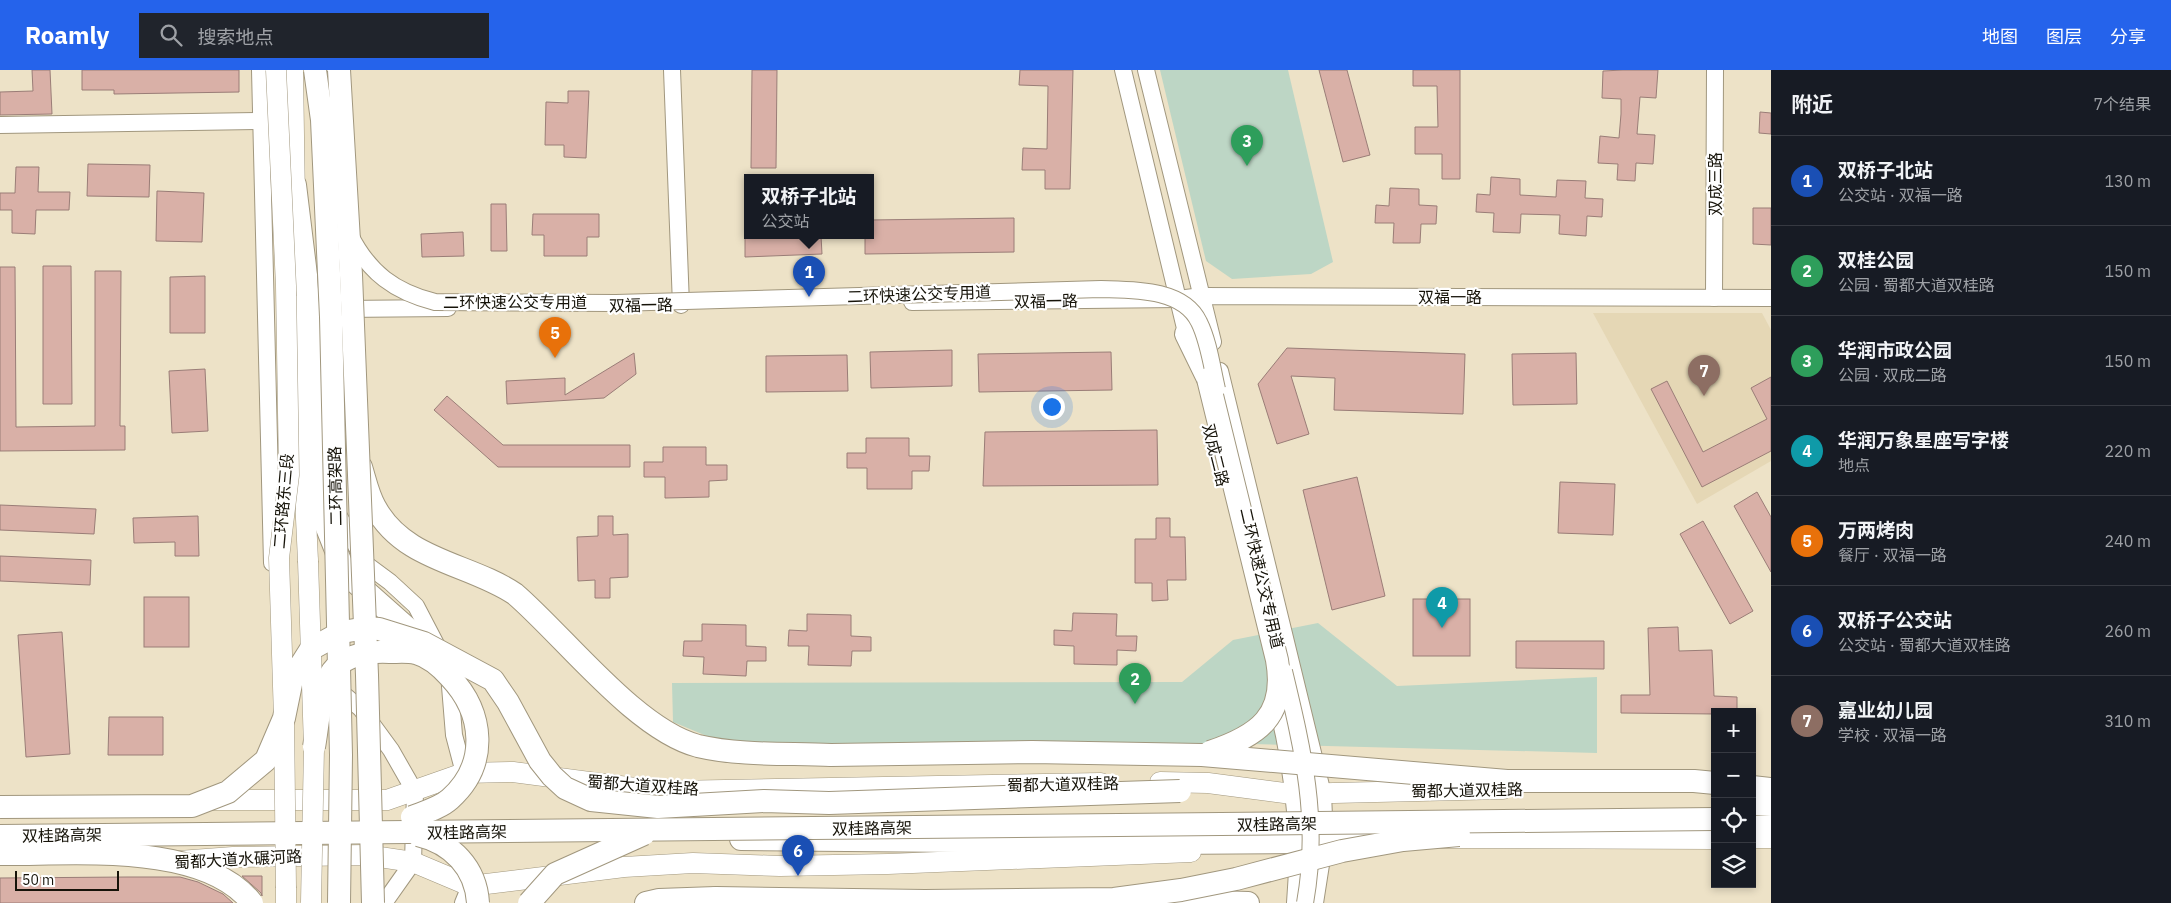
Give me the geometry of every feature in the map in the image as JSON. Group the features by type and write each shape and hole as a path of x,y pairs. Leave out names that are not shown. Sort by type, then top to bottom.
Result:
{"highway":[{"name":"二环高架路","path":"315,70 322,120 331,317 341,755 338,903"},
{"name":"二环高架路","path":"339,70 344,138 368,685 373,903"},
{"path":"295,185 306,275 323,518 345,573 424,644"},
{"path":"1186,334 1208,379 1277,660 1280,687 1276,701 1260,727 1248,738 1202,755"},
{"path":"358,459 375,507 396,536 434,558 504,586 515,594 630,704 669,732 696,745 724,751 831,755 1032,752 1202,755 1507,781 1711,783"},
{"path":"0,807 192,806 228,792 252,774 266,760 284,718 292,679 311,649 342,632 367,628 379,629 424,644 492,680 508,702 540,761 565,788 591,800 654,820 727,839 1164,843 1296,842"},
{"path":"314,747 327,681 336,667 352,658 375,651 416,653 438,665 462,689 474,714 479,735 471,770 450,799 409,825 434,839 456,855 473,875 470,897"},
{"path":"1756,786 1771,789"},
{"path":"591,800 658,807 764,801 828,803 1180,791"},
{"path":"529,903 555,874 654,820 764,801"},
{"path":"1756,804 1771,804"},
{"name":"双桂路高架","path":"0,836 654,820 1711,805"},
{"name":"双桂路高架","path":"654,820 1711,819"},
{"path":"1756,819 1771,819"},
{"name":"双桂路高架","path":"0,821 409,825"},
{"path":"1756,827 1771,826"},
{"path":"1114,899 1181,890 1236,879 1342,852 1403,840 1531,832 1711,829"},
{"path":"0,854 160,857 198,867 228,881 252,903"},
{"path":"646,903 659,900 716,898 925,901 1114,899 1248,903"}],"main road":[{"name":"二环路东三段","path":"276,70 286,286 289,475 279,558 284,718 286,903"},
{"name":"二环路东三段","path":"293,70 296,318 308,551 314,747 311,903"},
{"name":"蜀都大道双桂路","path":"415,792 464,773 513,772 619,786 672,790 1159,782 1208,783 1292,794 1323,794 1711,783"},
{"path":"1756,784 1771,782"},
{"path":"617,868 619,786"},
{"path":"1180,791 1292,794"},
{"path":"0,798 173,798 231,801 387,800 415,792"},
{"path":"1756,838 1771,838"},
{"path":"470,897 617,868 692,863 780,866 888,864 1164,854 1325,839 1711,839"},
{"name":"蜀都大道水碾河路","path":"0,863 154,863 233,857 366,855 413,862 470,897"}],"street":[{"path":"260,70 263,121 273,621 288,646 361,709 392,750 415,792 413,862 384,903"},
{"path":"319,70 320,309 327,458 333,505 367,565 390,582 416,606 449,671 454,734 464,773"},
{"name":"二环快速公交专用道","path":"327,70 334,187 345,227 369,266 383,278 411,296 434,302 616,303 1101,289 1148,292 1166,296 1192,310 1203,329 1305,755 1311,803 1312,844 1305,903"},
{"path":"672,70 681,305"},
{"name":"双成二路","path":"1124,70 1186,334 1282,724 1292,794 1296,842 1298,877 1295,903"},
{"name":"双成二路","path":"1146,70 1323,794 1325,839 1315,903"},
{"name":"双成三路","path":"1714,298 1715,70"},
{"path":"0,125 263,121"},
{"name":"双福一路","path":"320,309 1178,299 1202,296 1771,298"},
{"path":"1287,903 1298,877"}],"shaded area":[{"path":"1593,313 1762,313 1771,330 1771,461 1697,504"}],"green space":[{"path":"1160,70 1288,70 1333,262 1311,274 1232,279 1206,261"},
{"path":"1318,623 1397,686 1597,677 1597,753 1210,743 754,743 714,739 673,722 672,683 1182,682 1233,640"}],"building":[{"path":"32,70 50,70 52,114 0,115 0,92 33,91"},
{"path":"82,70 239,70 239,92 114,94 114,90 82,90"},
{"path":"752,70 777,70 776,168 751,168"},
{"path":"1020,70 1073,70 1070,189 1045,189 1045,170 1022,170 1023,148 1047,149 1048,86 1019,85"},
{"path":"1319,70 1347,70 1370,155 1343,162"},
{"path":"1413,70 1460,70 1460,179 1442,179 1442,154 1415,154 1415,127 1438,127 1437,86 1413,86"},
{"path":"1658,70 1656,98 1640,97 1637,134 1655,135 1653,164 1636,163 1635,181 1617,180 1618,164 1598,163 1600,136 1619,138 1621,114 1621,99 1602,98 1603,71"},
{"path":"568,91 589,91 586,158 564,157 564,145 545,145 546,102 568,103"},
{"path":"1760,112 1771,113 1771,134 1759,133"},
{"path":"88,164 150,165 149,197 87,196"},
{"path":"16,167 39,167 38,192 70,192 69,210 36,210 35,234 12,233 12,210 0,210 0,193 15,193"},
{"path":"1491,177 1520,179 1520,195 1556,197 1557,180 1586,181 1585,198 1603,199 1602,217 1587,216 1586,236 1559,234 1560,215 1521,214 1520,233 1493,232 1494,213 1476,212 1477,194 1490,195"},
{"path":"1390,188 1419,189 1419,205 1437,206 1436,224 1421,224 1420,243 1393,243 1394,223 1375,223 1376,205 1389,206"},
{"path":"157,191 204,193 202,242 156,241"},
{"path":"491,204 506,204 507,251 491,251"},
{"path":"1753,208 1771,208 1771,245 1753,244"},
{"path":"533,214 599,214 599,237 587,237 587,256 544,256 544,235 532,235"},
{"path":"1014,218 1014,252 865,254 865,239 874,239 874,220"},
{"path":"463,232 464,256 422,257 421,234"},
{"path":"745,239 821,239 822,254 745,257"},
{"path":"43,266 71,266 72,404 43,404"},
{"path":"0,267 15,267 16,427 95,426 95,271 121,271 120,426 125,426 125,450 0,451"},
{"path":"205,276 205,333 170,333 170,277"},
{"path":"1287,348 1465,354 1463,414 1334,410 1335,378 1291,376 1309,434 1277,444 1258,384"},
{"path":"952,350 952,386 871,388 870,352"},
{"path":"1111,352 1112,390 979,392 978,354"},
{"path":"634,353 636,374 604,398 507,404 506,381 565,378 565,395"},
{"path":"1576,353 1577,404 1513,405 1512,354"},
{"path":"847,355 848,391 766,392 766,356"},
{"path":"205,369 208,431 172,433 169,371"},
{"path":"1771,377 1771,451 1702,487 1651,389 1667,381 1703,452 1767,419 1751,388"},
{"path":"447,396 503,445 630,445 630,467 498,467 434,410"},
{"path":"1157,430 1158,485 983,486 985,432"},
{"path":"866,438 909,438 909,456 930,456 929,471 912,471 912,489 867,489 867,468 847,468 847,453 866,453"},
{"path":"663,447 706,447 706,465 727,465 727,480 709,481 709,497 665,498 665,477 644,477 644,462 663,462"},
{"path":"1357,477 1385,596 1332,610 1303,490"},
{"path":"1560,482 1615,484 1613,535 1558,533"},
{"path":"1757,492 1771,517 1771,572 1734,506"},
{"path":"0,505 96,509 94,534 0,530"},
{"path":"198,516 199,556 175,556 175,542 134,543 133,518"},
{"path":"598,516 613,516 613,535 628,534 628,577 610,578 610,598 595,598 595,580 578,581 577,537 598,536"},
{"path":"1156,518 1170,518 1170,537 1185,537 1186,580 1167,580 1168,600 1152,601 1152,583 1135,583 1135,539 1156,539"},
{"path":"1703,521 1753,611 1730,624 1680,534"},
{"path":"0,556 91,560 90,585 0,581"},
{"path":"144,597 189,597 189,647 144,647"},
{"path":"1413,599 1470,599 1470,656 1413,656"},
{"path":"1073,613 1117,614 1116,636 1137,636 1136,651 1117,650 1117,665 1074,664 1074,646 1054,645 1054,630 1072,631"},
{"path":"807,614 851,615 851,636 871,637 871,651 852,651 851,666 808,665 809,646 788,646 789,630 807,631"},
{"path":"702,624 746,625 746,646 766,647 766,661 747,661 746,676 703,674 704,657 683,656 684,641 702,641"},
{"path":"1678,627 1679,651 1712,650 1714,696 1737,697 1737,708 1711,708 1711,714 1621,713 1621,695 1650,695 1648,628"},
{"path":"62,632 70,754 26,757 18,635"},
{"path":"1516,641 1604,641 1604,669 1516,668"},
{"path":"109,717 163,717 163,755 108,755"},
{"path":"242,876 262,876 262,896 261,893"},
{"path":"180,877 198,882 223,894 233,903 0,903 0,878"}],"place":[{"name":"华润市政公园","path":"1247,166"},
{"name":"双桥子北站","path":"809,297"},
{"name":"万两烤肉","path":"555,358"},
{"name":"嘉业幼儿园","path":"1704,396"},
{"name":"华润万象星座写字楼","path":"1442,628"},
{"name":"双桂公园","path":"1135,704"},
{"name":"双桥子公交站","path":"798,876"}]}
